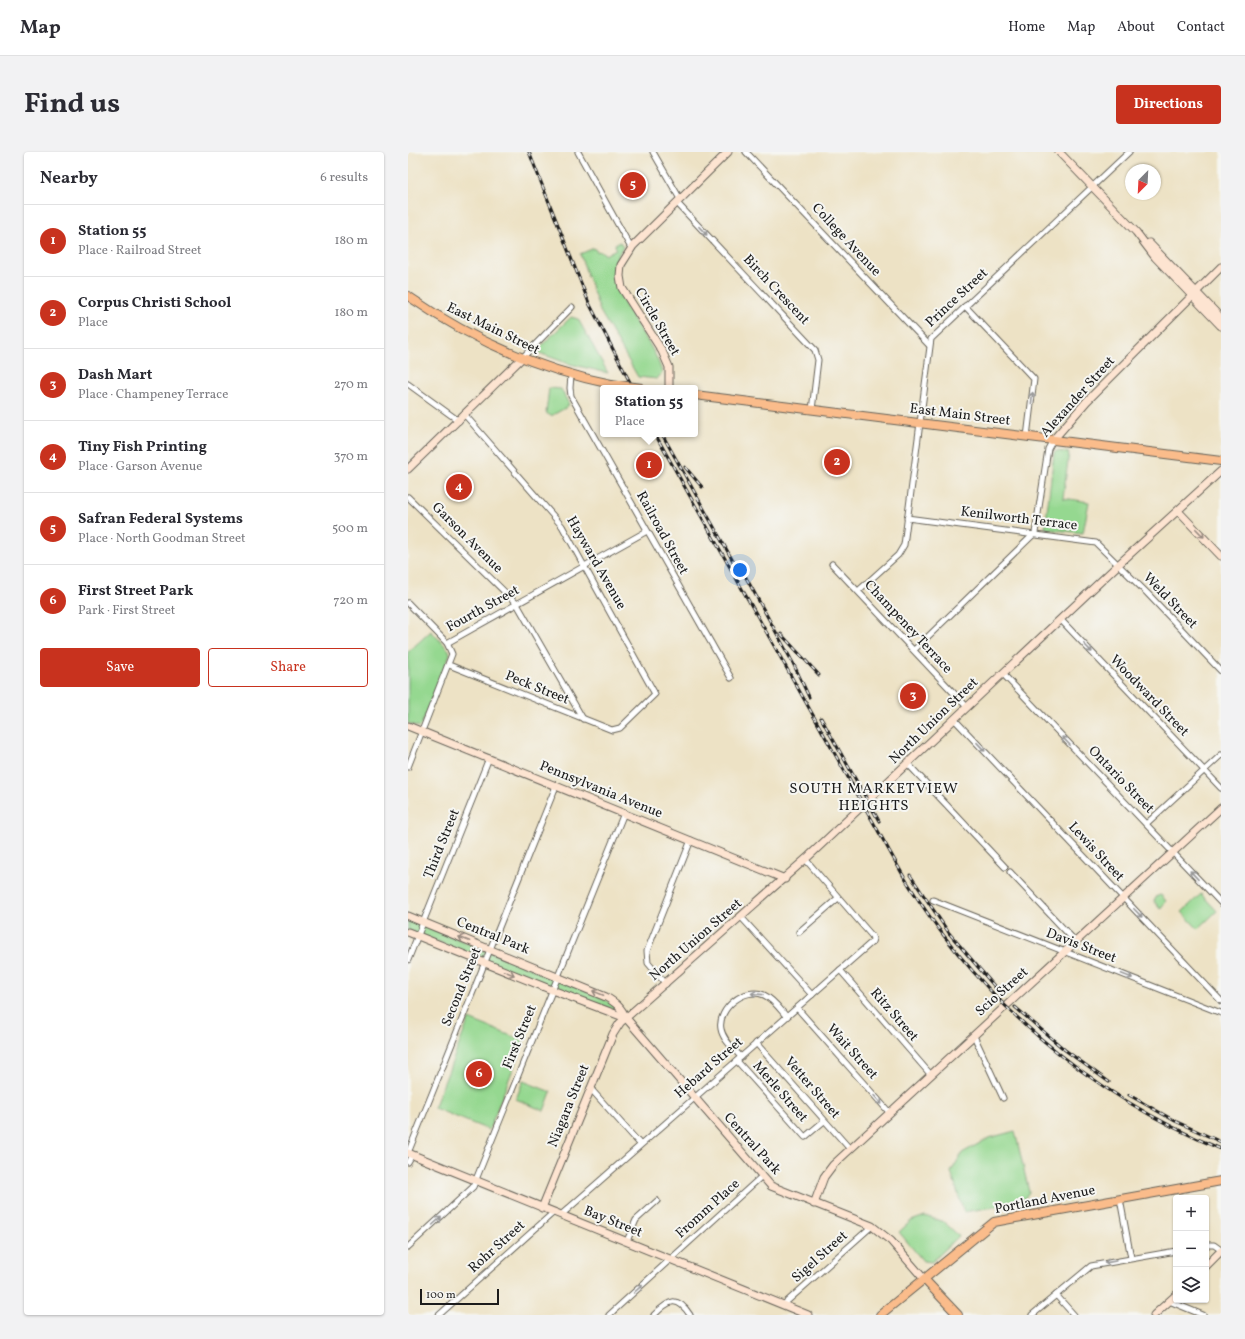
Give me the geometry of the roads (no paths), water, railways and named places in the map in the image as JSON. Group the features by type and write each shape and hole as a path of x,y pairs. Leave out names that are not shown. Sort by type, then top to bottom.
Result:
{"main road":[{"name":"East Main Street","path":"408,296 445,321 521,359 571,375 618,385"},
{"name":"East Main Street","path":"698,395 1221,461"},
{"name":"Portland Avenue","path":"880,1315 994,1222 1221,1182"},
{"path":"924,1279 958,1315"}],"street":[{"path":"578,152 631,248 728,152"},
{"name":"Birch Crescent","path":"653,152 678,201 812,346 818,356 812,410"},
{"name":"College Avenue","path":"746,152 929,345"},
{"path":"1059,152 1136,232 1160,253 1221,326"},
{"name":"Prince Street","path":"858,591 901,551 905,542 929,345 931,339 1129,152"},
{"name":"Circle Street","path":"631,248 623,260 620,270 620,281 625,294 662,351 669,367 669,385"},
{"name":"Alexander Street","path":"1035,533 1048,449 1053,440 1087,401 1221,267"},
{"path":"1195,294 1221,318"},
{"path":"966,306 1034,379 1027,437"},
{"path":"408,469 465,415 572,307"},
{"name":"Railroad Street","path":"571,375 571,396 731,678"},
{"path":"408,384 459,420"},
{"name":"Hayward Avenue","path":"465,415 560,523 655,692 653,697 617,730"},
{"path":"408,462 418,460"},
{"name":"North Union Street","path":"626,1018 806,860 1119,564 1221,471"},
{"name":"Garson Avenue","path":"408,497 517,604 583,719"},
{"path":"1178,511 1221,556"},
{"name":"Kenilworth Terrace","path":"908,518 1090,541 1102,548 1119,564"},
{"name":"Fourth Street","path":"408,767 449,665 452,654 447,643 647,531"},
{"path":"914,650 1035,533"},
{"name":"Champeney Terrace","path":"832,564 967,707"},
{"name":"Weld Street","path":"1119,564 1221,671"},
{"path":"408,603 447,643"},
{"name":"Woodward Street","path":"1061,620 1221,788"},
{"name":"Peck Street","path":"449,665 583,719 609,729 617,730"},
{"name":"Ontario Street","path":"1002,674 1221,903"},
{"name":"Lewis Street","path":"954,719 1221,1001"},
{"name":"Pennsylvania Avenue","path":"408,726 784,879"},
{"path":"1146,824 1221,755"},
{"name":"Third Street","path":"408,960 489,758"},
{"path":"908,764 1005,867"},
{"name":"Second Street","path":"409,1156 556,786"},
{"name":"Scio Street","path":"814,1204 828,1170 1221,808"},
{"name":"First Street","path":"408,1247 473,1187 476,1181 624,813"},
{"path":"666,984 648,963 646,951 691,840"},
{"path":"799,932 838,898 806,860"},
{"path":"1010,872 1076,942"},
{"name":"Hebard Street","path":"561,1215 874,939 838,898"},
{"name":"Davis Street","path":"933,900 1221,1013"},
{"name":"Central Park","path":"408,916 616,1002 620,1006 626,1018 762,1176 777,1189 872,1226 891,1241 924,1279"},
{"path":"741,917 812,995"},
{"name":"Central Park","path":"408,932 626,1018"},
{"name":"Ritz Street","path":"840,970 931,1075"},
{"path":"739,1059 722,1033 722,1017 727,1008 744,995 755,992 767,996 786,1016"},
{"name":"Wait Street","path":"797,1008 890,1112"},
{"name":"Niagara Street","path":"542,1208 590,1088 616,1028 626,1018"},
{"path":"974,1036 1003,1098"},
{"name":"Vetter Street","path":"756,1043 850,1149"},
{"name":"Merle Street","path":"739,1059 805,1138 824,1120"},
{"path":"590,1088 640,1144"},
{"name":"Bay Street","path":"409,1156 627,1241 808,1315"},
{"name":"Fromm Place","path":"609,1315 762,1176"},
{"path":"1120,1199 1131,1258"},
{"path":"627,1241 636,1220 657,1201"},
{"name":"Rohr Street","path":"439,1315 554,1212"},
{"name":"Sigel Street","path":"783,1305 872,1226"},
{"path":"1209,1245 1214,1245 1221,1251 1209,1263"},
{"path":"1032,1315 1091,1266 1173,1251"},
{"path":"1056,1295 1074,1315"},
{"path":"1154,1315 1173,1297"},
{"path":"654,1315 668,1303 674,1301 680,1302 690,1315"},
{"path":"1169,1301 1203,1315"}],"railway":[{"path":"529,152 589,303 631,385"},
{"path":"657,437 904,877 933,921 966,963 1002,1002 1040,1038 1082,1071 1126,1101 1172,1127 1221,1149"},
{"path":"664,437 738,570"},
{"path":"685,467 702,487"},
{"path":"738,563 793,663 809,697"},
{"path":"781,634 819,675"},
{"path":"821,718 879,821"},
{"path":"910,875 949,933 1001,994"},
{"path":"1015,1007 1065,1050 1109,1082"},
{"path":"1129,1095 1175,1121 1221,1142"}],"place":[{"name":"Safran Federal Systems","path":"633,185"},
{"name":"Corpus Christi School","path":"837,462"},
{"name":"Station 55","path":"649,465"},
{"name":"Tiny Fish Printing","path":"459,487"},
{"name":"Dash Mart","path":"913,696"},
{"name":"First Street Park","path":"479,1074"}],"district":[{"name":"SOUTH MARKETVIEW HEIGHTS","path":"874,798"}]}
